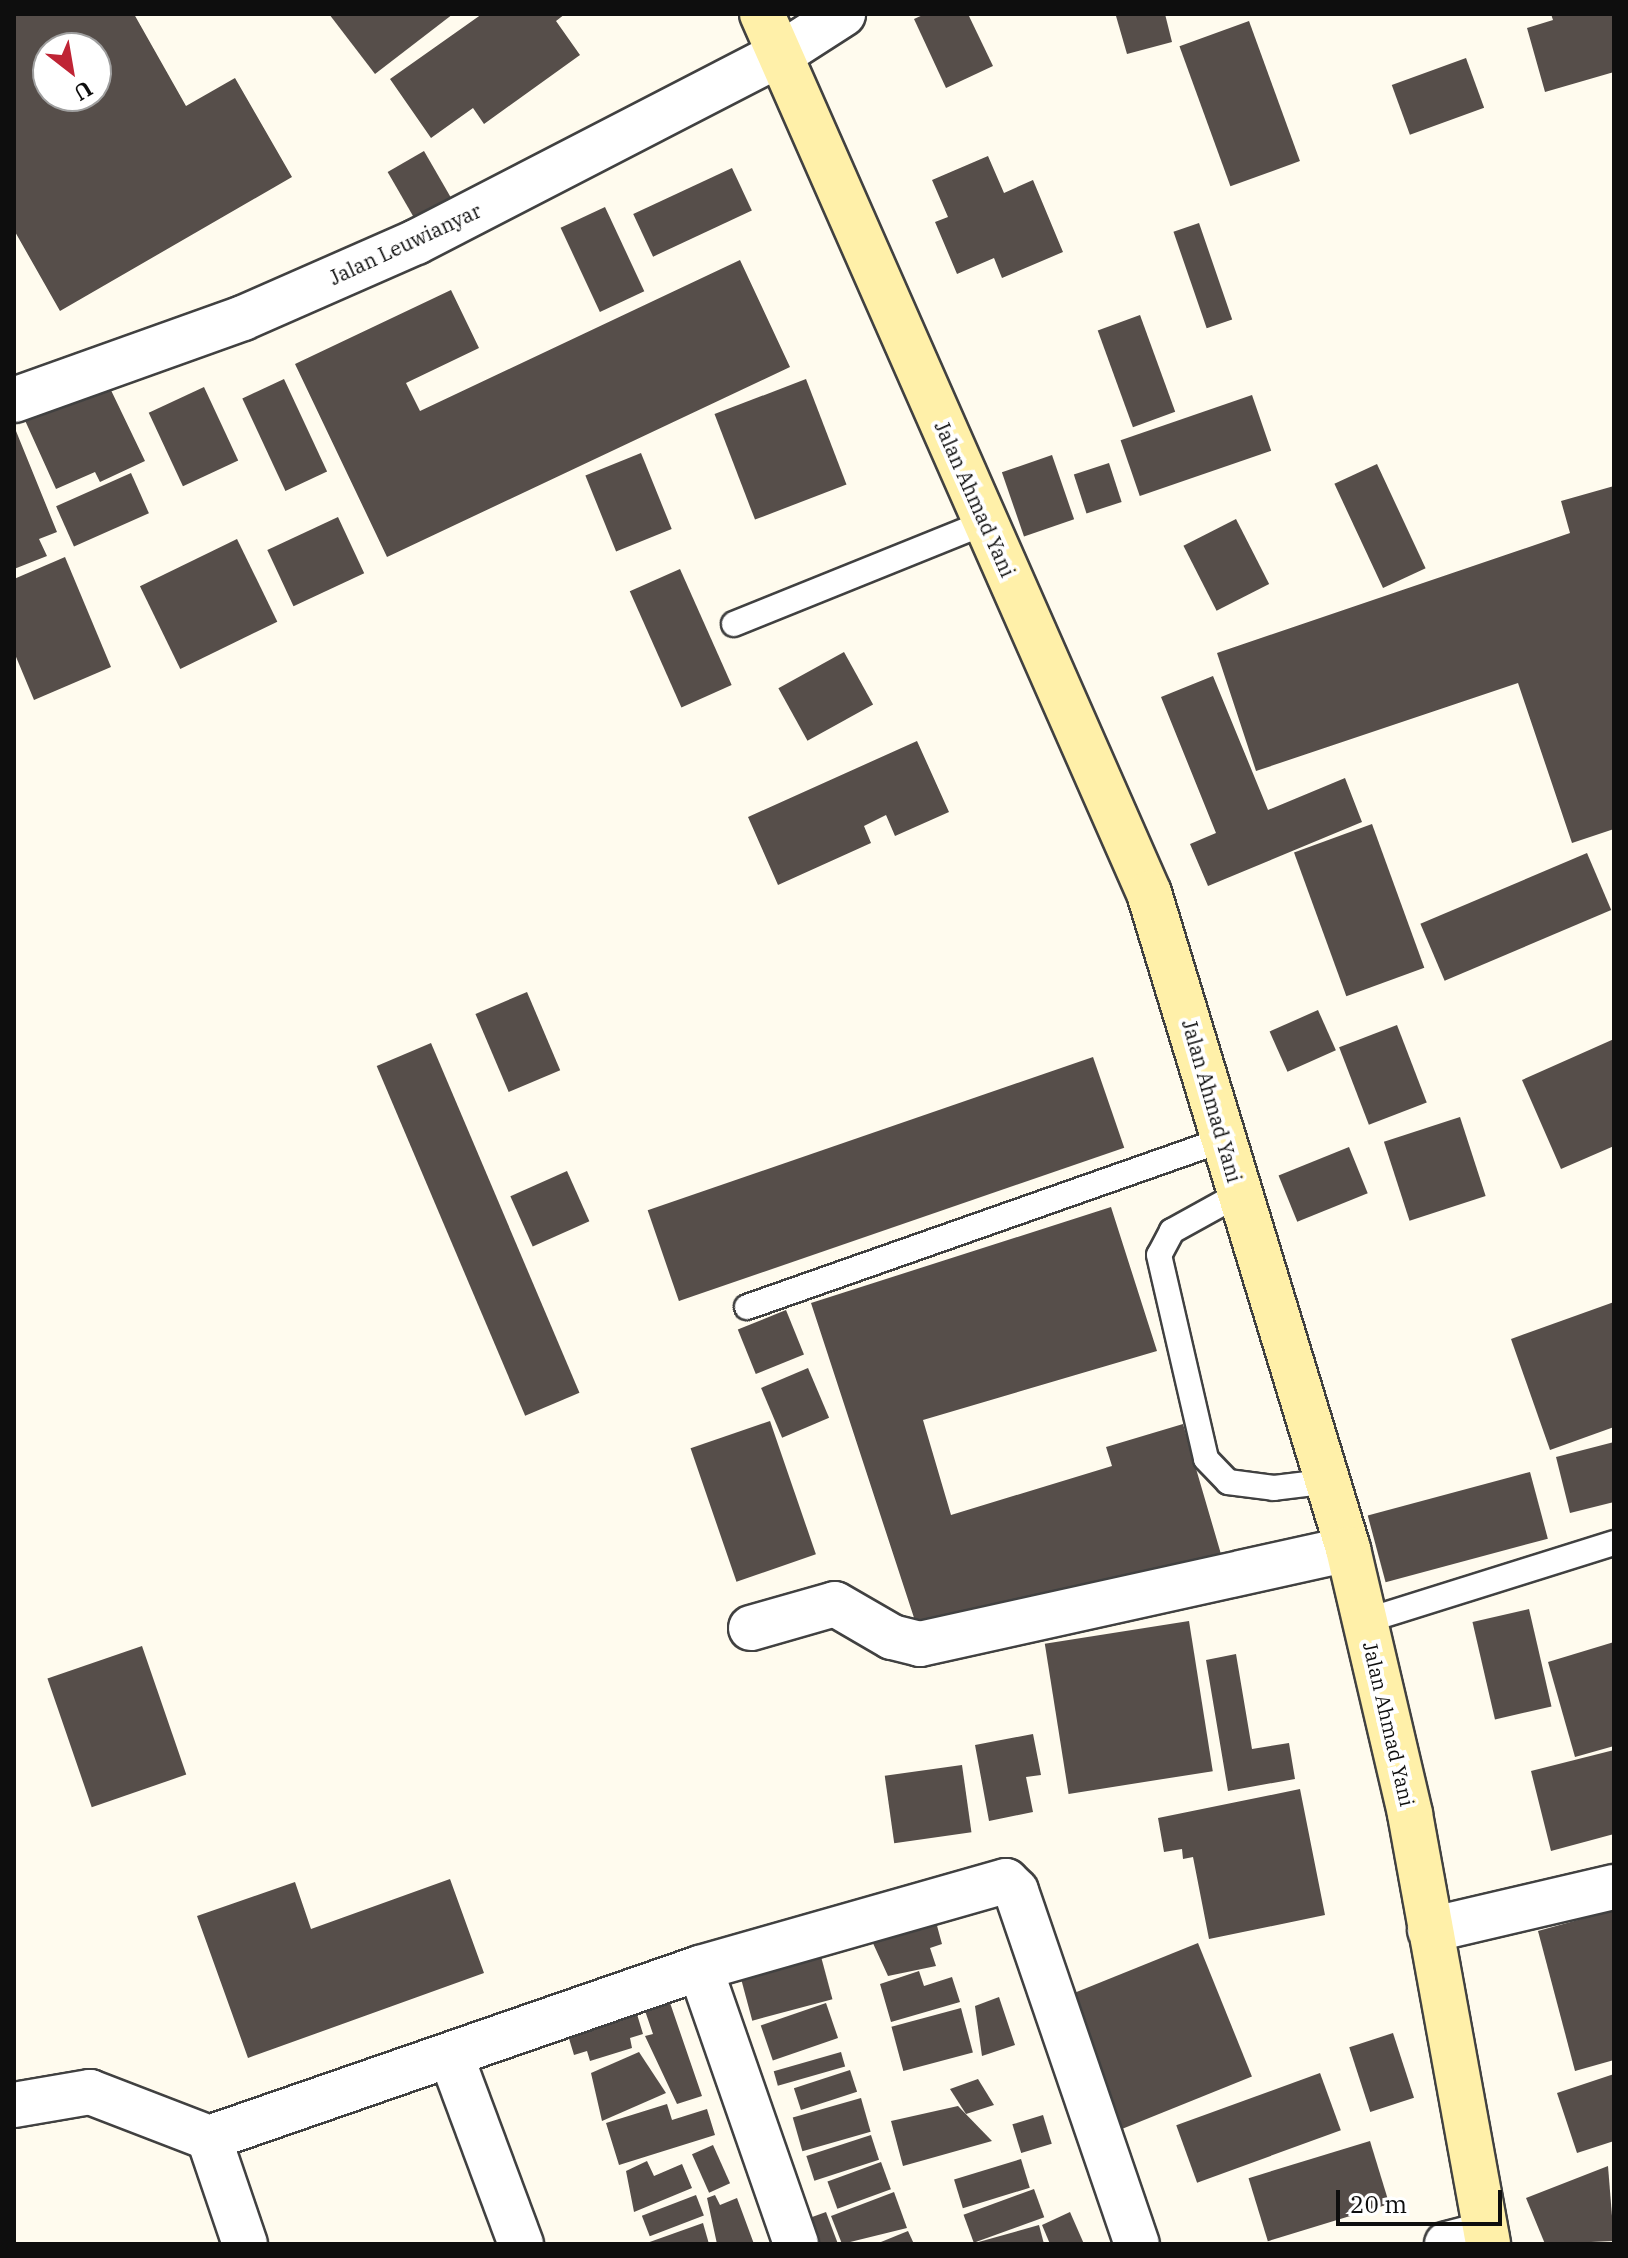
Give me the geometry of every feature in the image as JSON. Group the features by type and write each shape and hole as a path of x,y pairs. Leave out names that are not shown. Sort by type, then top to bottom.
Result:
{"street":[{"name":"Jalan Ahmad Yani","path":"762,14 1149,893 1239,1194 1331,1481 1348,1549 1430,1930 1474,2241"},
{"name":"Jalan Leuwianyar","path":"14,400 243,318 416,242 781,54 843,14"},
{"path":"751,1628 835,1604 892,1637 920,1644 1348,1549"},
{"path":"14,2105 90,2092 209,2138 700,1968 1012,1885 1137,2244"},
{"path":"1430,1930 1614,1887"},
{"path":"700,1968 796,2244"},
{"path":"451,2056 521,2244"},
{"path":"209,2138 245,2244"}],"lane":[{"path":"734,624 984,523"},
{"path":"747,1307 1225,1139"},
{"path":"1239,1194 1172,1231 1159,1255 1206,1459 1228,1482 1274,1488 1331,1481"},
{"path":"1365,1621 1614,1543"}],"building":[{"path":"14,14 134,14 186,106 235,78 292,177 60,311 14,230"},
{"path":"329,14 453,14 375,74"},
{"path":"482,14 565,14 556,21 580,55 484,124 473,108 431,138 390,79"},
{"path":"925,14 968,14 993,66 946,88 914,19"},
{"path":"1165,14 1172,42 1127,54 1116,16"},
{"path":"1551,14 1614,14 1614,72 1545,92 1527,28 1553,20"},
{"path":"1249,21 1300,161 1230,186 1179,46"},
{"path":"1466,58 1484,108 1410,135 1392,85"},
{"path":"424,151 452,199 416,220 388,172"},
{"path":"988,156 1004,193 1033,180 1063,252 1002,278 994,258 957,274 935,222 948,217 932,180"},
{"path":"732,168 752,211 653,257 633,214"},
{"path":"605,207 644,291 600,312 561,228"},
{"path":"1199,223 1232,319 1207,328 1173,232"},
{"path":"740,260 790,367 387,557 295,364 451,290 479,348 406,383 420,411"},
{"path":"1140,315 1175,412 1133,427 1098,330"},
{"path":"284,379 327,471 285,491 242,398"},
{"path":"806,379 846,484 755,520 715,414"},
{"path":"108,384 145,461 100,482 95,472 56,489 23,416"},
{"path":"204,387 238,460 183,486 149,413"},
{"path":"1252,395 1271,451 1140,496 1121,440"},
{"path":"16,431 57,532 39,539 47,556 14,569"},
{"path":"641,453 672,529 616,552 585,475"},
{"path":"1052,455 1074,519 1024,537 1002,472"},
{"path":"1109,463 1122,502 1086,513 1074,474"},
{"path":"1377,464 1426,568 1383,588 1334,484"},
{"path":"131,473 149,513 74,547 56,506"},
{"path":"1614,486 1614,829 1572,843 1518,683 1256,771 1217,653 1570,533 1561,501"},
{"path":"338,517 364,573 294,606 267,550"},
{"path":"1236,519 1269,584 1217,611 1183,546"},
{"path":"237,539 277,622 180,669 140,586"},
{"path":"65,557 111,667 34,700 14,652 14,579"},
{"path":"680,569 732,685 681,707 630,591"},
{"path":"844,652 873,704 807,741 778,688"},
{"path":"1213,676 1268,810 1345,778 1362,822 1208,886 1190,844 1216,833 1161,697"},
{"path":"917,741 949,812 895,836 886,815 864,826 871,843 778,885 748,817"},
{"path":"1372,824 1424,968 1346,996 1294,852"},
{"path":"1587,853 1611,910 1445,981 1420,924"},
{"path":"527,992 560,1070 509,1092 475,1014"},
{"path":"1318,1010 1336,1050 1287,1072 1270,1032"},
{"path":"1397,1025 1427,1102 1369,1125 1339,1047"},
{"path":"1614,1039 1614,1146 1561,1169 1522,1080"},
{"path":"431,1043 579,1393 525,1416 377,1066"},
{"path":"1093,1057 1124,1148 679,1301 648,1210"},
{"path":"1460,1117 1486,1196 1410,1221 1384,1142"},
{"path":"1349,1147 1368,1193 1297,1222 1279,1175"},
{"path":"567,1171 589,1221 533,1246 510,1196"},
{"path":"1111,1207 1157,1351 923,1420 951,1515 1112,1466 1106,1447 1183,1424 1223,1561 918,1630 811,1303"},
{"path":"1614,1302 1614,1427 1550,1450 1511,1339"},
{"path":"786,1310 804,1355 756,1374 738,1329"},
{"path":"808,1368 829,1418 782,1438 761,1388"},
{"path":"770,1421 816,1554 736,1582 691,1448"},
{"path":"1614,1442 1614,1502 1570,1513 1556,1457"},
{"path":"1530,1472 1548,1539 1386,1582 1368,1515"},
{"path":"1529,1609 1551,1706 1495,1719 1472,1622"},
{"path":"1189,1621 1213,1771 1069,1794 1045,1644"},
{"path":"1614,1642 1614,1746 1575,1757 1548,1662"},
{"path":"142,1646 186,1775 92,1807 47,1679"},
{"path":"1236,1654 1252,1749 1289,1743 1295,1779 1228,1791 1206,1660"},
{"path":"1033,1734 1041,1775 1026,1777 1033,1812 989,1821 975,1745"},
{"path":"1614,1750 1614,1834 1551,1851 1531,1771"},
{"path":"962,1765 971,1832 894,1843 885,1776"},
{"path":"1300,1789 1325,1915 1209,1939 1193,1857 1183,1859 1182,1849 1164,1852 1158,1818"},
{"path":"450,1879 484,1973 248,2058 197,1916 295,1882 311,1929"},
{"path":"1614,1910 1614,2060 1575,2071 1538,1931"},
{"path":"936,1922 942,1944 930,1948 936,1966 888,1976 866,1928"},
{"path":"1198,1943 1252,2077 1121,2129 1067,1996"},
{"path":"819,1949 832,1999 752,2021 739,1970"},
{"path":"919,1971 924,1986 952,1977 960,2002 891,2022 880,1984"},
{"path":"668,1997 702,2096 677,2104 645,2036 653,2034 643,2005"},
{"path":"999,1997 1015,2045 982,2056 975,2006"},
{"path":"633,2001 643,2034 630,2038 632,2048 590,2061 587,2051 574,2055 564,2022"},
{"path":"826,2003 838,2038 773,2060 761,2025"},
{"path":"961,2008 973,2052 903,2071 891,2027"},
{"path":"1393,2033 1414,2098 1370,2112 1349,2047"},
{"path":"639,2052 666,2093 602,2121 591,2073"},
{"path":"841,2052 845,2066 778,2086 774,2071"},
{"path":"850,2070 857,2092 801,2110 794,2088"},
{"path":"1320,2073 1341,2130 1197,2183 1176,2125"},
{"path":"1614,2074 1614,2141 1577,2153 1557,2093"},
{"path":"978,2079 994,2105 966,2114 950,2089"},
{"path":"861,2098 871,2132 802,2151 793,2118"},
{"path":"667,2104 672,2120 707,2109 715,2135 619,2165 606,2123"},
{"path":"958,2106 992,2141 903,2166 891,2121"},
{"path":"1043,2115 1052,2144 1021,2153 1012,2124"},
{"path":"871,2135 879,2160 814,2181 806,2156"},
{"path":"1370,2141 1389,2204 1268,2241 1249,2178"},
{"path":"713,2145 730,2183 709,2193 692,2154"},
{"path":"1021,2159 1030,2188 963,2208 954,2179"},
{"path":"647,2161 654,2176 682,2164 692,2188 634,2212 626,2171"},
{"path":"881,2162 891,2189 837,2209 827,2181"},
{"path":"1608,2166 1614,2241 1545,2244 1526,2198"},
{"path":"1034,2189 1044,2217 974,2243 964,2215"},
{"path":"894,2192 907,2228 842,2244 831,2216"},
{"path":"696,2195 704,2216 650,2236 642,2216"},
{"path":"715,2195 720,2205 737,2198 754,2244 717,2244 707,2198"},
{"path":"826,2212 838,2244 810,2244 801,2221"},
{"path":"1070,2212 1084,2244 1050,2244 1042,2225"},
{"path":"703,2223 709,2244 644,2244"},
{"path":"1039,2225 1044,2244 975,2244 975,2243"},
{"path":"908,2231 914,2244 876,2244"}]}
